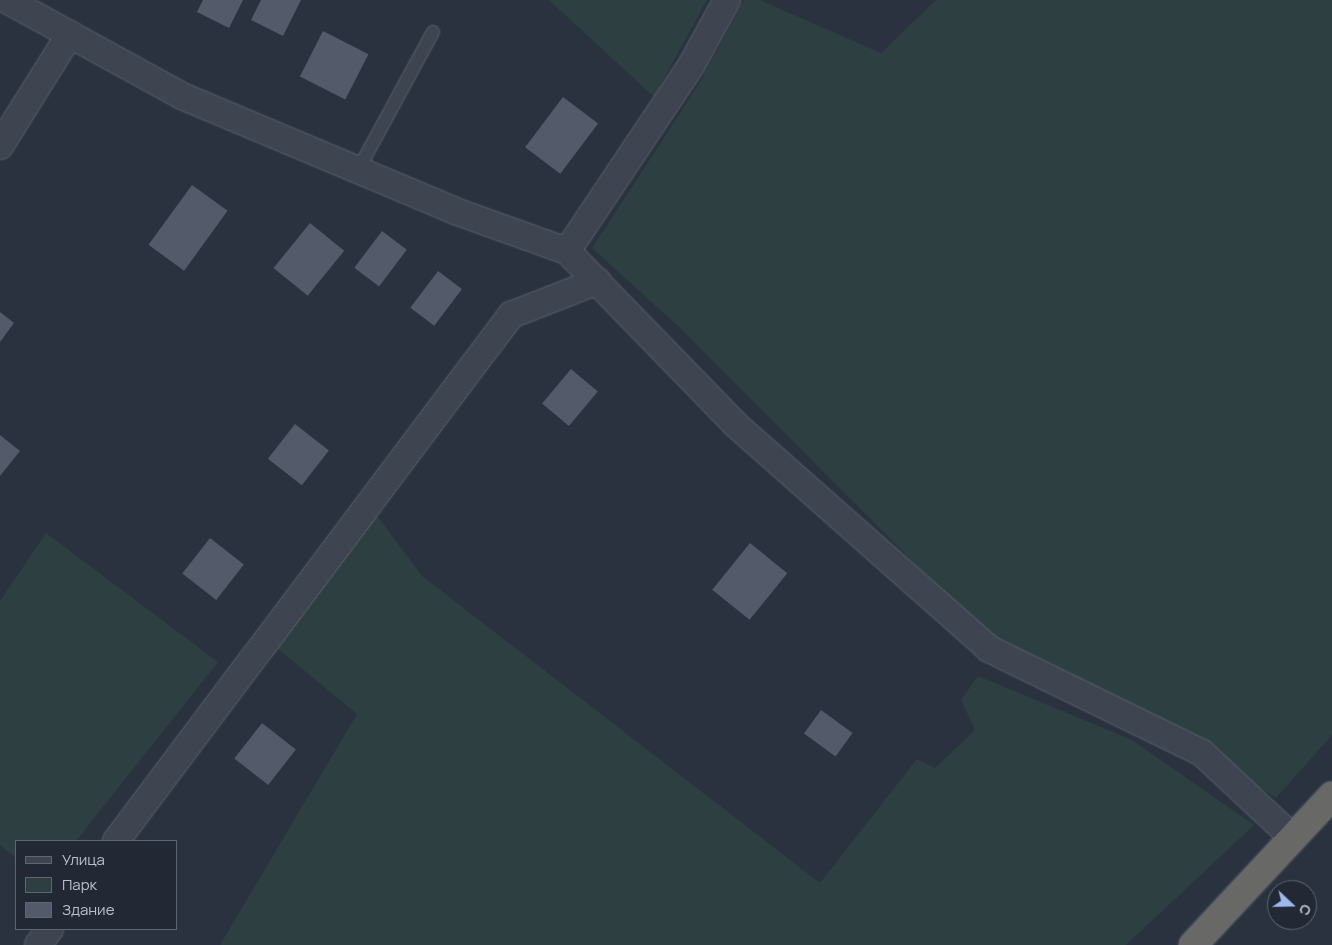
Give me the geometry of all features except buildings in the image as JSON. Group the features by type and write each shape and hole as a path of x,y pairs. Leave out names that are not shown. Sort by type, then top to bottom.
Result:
{"highway":[{"path":"1193,945 1332,796"}],"street":[{"path":"7,0 182,96 358,170 567,251 735,424 989,650 1202,754 1293,838"},
{"path":"567,251 692,64 727,0"},
{"path":"0,146 70,34"},
{"path":"117,840 511,315 598,281"},
{"path":"38,945 49,930"}],"lane":[{"path":"358,170 432,32"}],"green space":[{"path":"549,0 707,0 654,97"},
{"path":"744,0 760,0 881,53 936,0 1332,0 1332,735 1276,798 1135,712 994,643 678,326 592,248 699,84"},
{"path":"369,505 422,576 820,883 917,759 935,768 975,730 961,700 978,676 1132,740 1254,825 1126,945 220,945 357,714 272,644"},
{"path":"46,533 218,662 77,840 15,840 15,857 0,845 0,601"}]}
